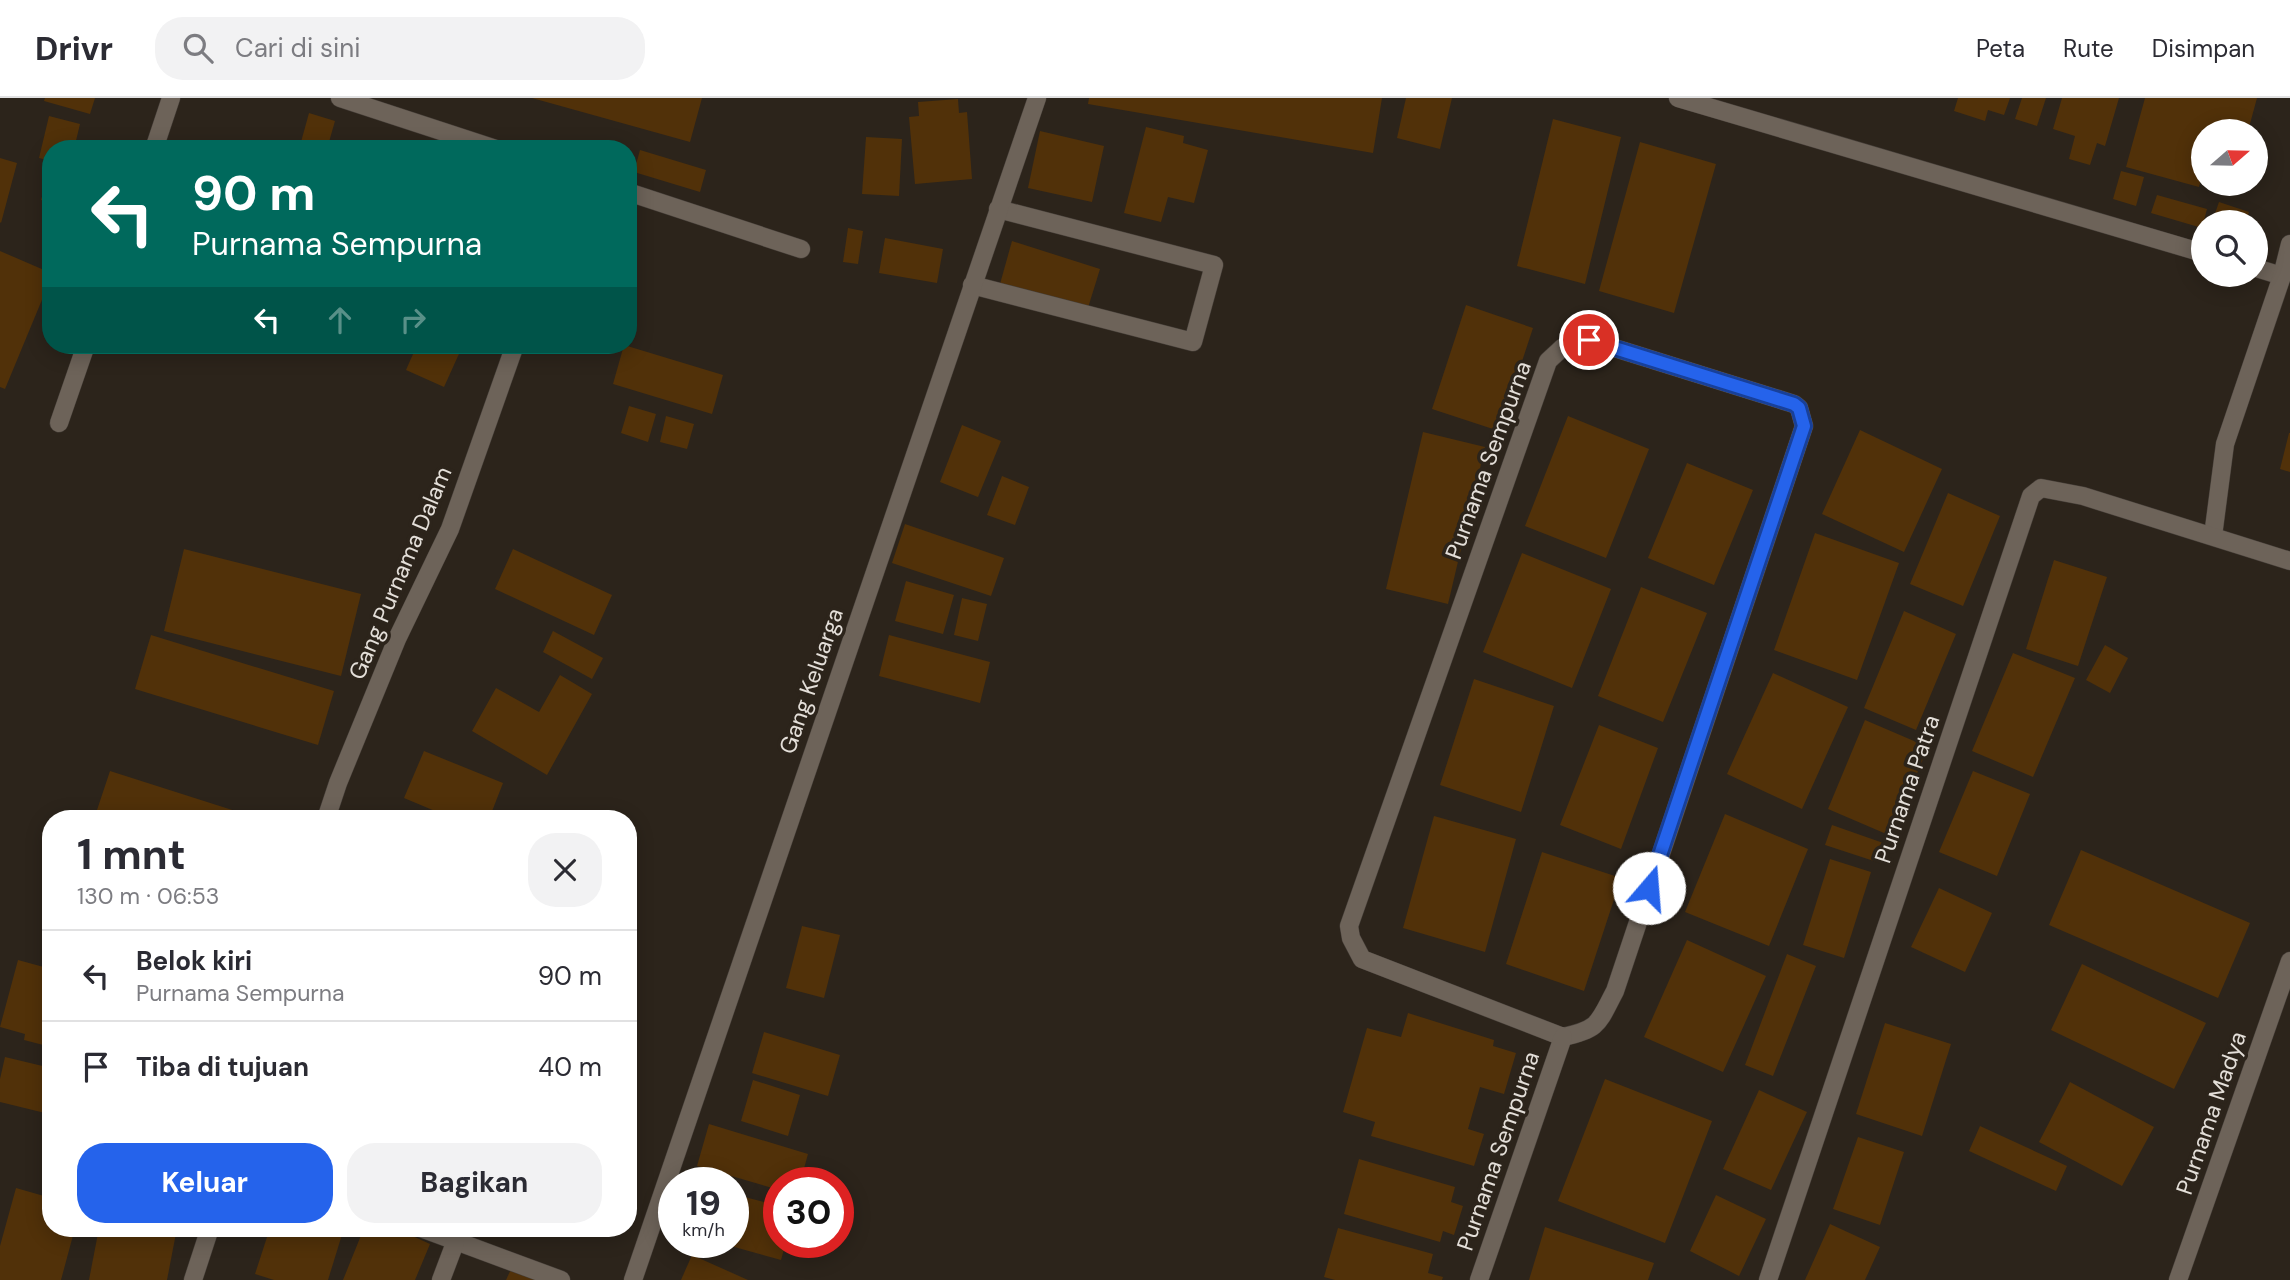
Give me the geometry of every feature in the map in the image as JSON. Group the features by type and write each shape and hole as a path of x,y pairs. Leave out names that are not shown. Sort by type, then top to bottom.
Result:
{"street":[{"path":"157,140 171,98"},
{"path":"340,98 468,140"},
{"name":"Gang Keluarga","path":"633,1280 1037,98"},
{"path":"1678,98 2191,249"},
{"path":"637,195 802,249"},
{"path":"972,285 1193,342 1213,265 998,209"},
{"path":"2213,536 2225,444 2290,244"},
{"path":"2268,272 2281,276"},
{"name":"Purnama Sempurna","path":"1589,340 1794,404 1799,408 1804,426 1615,991 1597,1024 1590,1030 1563,1037 1362,959 1351,937 1349,926 1548,361 1562,348 1589,340"},
{"path":"59,423 83,354"},
{"name":"Gang Purnama Dalam","path":"329,810 397,639 450,529 512,354"},
{"name":"Purnama Patra","path":"1768,1280 2031,496 2041,488 2083,496 2290,561"},
{"name":"Purnama Madya","path":"2178,1280 2290,961"},
{"name":"Purnama Sempurna","path":"1479,1280 1563,1037"},
{"path":"193,1280 207,1237"},
{"path":"441,1237 561,1280"},
{"path":"441,1280 455,1243"}],"building":[{"path":"45,98 95,98 90,114 44,101"},
{"path":"532,98 702,98 690,142"},
{"path":"1089,98 1382,98 1373,153 1088,104"},
{"path":"1406,98 1452,98 1440,149 1397,138"},
{"path":"1958,98 2010,98 2004,115 1988,110 1985,121 1954,111"},
{"path":"2022,98 2046,98 2037,126 2015,119"},
{"path":"2062,98 2119,98 2105,146 2097,143 2090,165 2069,159 2075,136 2053,129"},
{"path":"2145,98 2257,98 2251,119 2191,119 2191,185 2126,167"},
{"path":"958,99 959,113 967,112 972,179 915,184 909,117 919,116 918,102"},
{"path":"309,113 335,121 330,140 302,140"},
{"path":"49,116 80,124 76,140 43,140"},
{"path":"1553,119 1621,137 1585,284 1517,266"},
{"path":"1146,127 1184,136 1183,143 1208,150 1194,203 1168,197 1161,222 1124,213"},
{"path":"1040,131 1104,146 1092,202 1028,188"},
{"path":"866,137 902,139 899,196 862,194"},
{"path":"1640,142 1716,164 1674,313 1599,291"},
{"path":"640,150 706,170 700,192 637,173"},
{"path":"0,158 17,163 1,223 0,222"},
{"path":"2121,171 2144,177 2136,206 2113,199"},
{"path":"2157,195 2207,209 2191,210 2191,225 2151,213"},
{"path":"2219,202 2243,210 2216,210"},
{"path":"848,228 863,231 858,264 843,262"},
{"path":"885,238 943,249 937,283 879,273"},
{"path":"1012,241 1100,269 1087,311 1000,284"},
{"path":"0,251 42,269 42,300 5,389 0,387"},
{"path":"1466,305 1533,328 1499,431 1432,409"},
{"path":"637,349 723,375 712,414 613,384 621,354 637,354"},
{"path":"413,354 459,354 444,387 406,370"},
{"path":"629,406 656,414 648,442 621,433"},
{"path":"666,416 694,424 687,449 660,442"},
{"path":"1568,416 1649,449 1606,558 1525,526"},
{"path":"962,425 1001,441 978,497 940,482"},
{"path":"1860,430 1942,469 1904,552 1822,514"},
{"path":"1423,432 1485,447 1448,604 1386,589"},
{"path":"2290,433 2290,472 2280,469"},
{"path":"1687,463 1753,490 1714,585 1648,558"},
{"path":"1002,476 1029,487 1015,525 987,515"},
{"path":"1948,493 2000,516 1963,606 1910,584"},
{"path":"905,524 1004,558 991,596 892,563"},
{"path":"1815,533 1899,563 1857,680 1774,650"},
{"path":"184,549 361,594 341,676 164,631"},
{"path":"513,549 612,595 594,635 495,589"},
{"path":"1522,553 1611,589 1572,688 1483,652"},
{"path":"2054,560 2107,577 2078,666 2026,649"},
{"path":"906,581 954,595 943,634 895,621"},
{"path":"1641,587 1707,613 1663,722 1598,696"},
{"path":"962,598 987,604 978,641 954,635"},
{"path":"1904,611 1956,634 1916,730 1864,708"},
{"path":"553,631 603,658 592,679 543,652"},
{"path":"151,635 334,691 318,745 135,689"},
{"path":"889,635 990,662 980,703 879,676"},
{"path":"2105,645 2128,658 2110,693 2086,680"},
{"path":"2013,653 2075,678 2033,777 1972,751"},
{"path":"1773,673 1848,707 1802,809 1727,774"},
{"path":"560,675 592,694 547,775 472,731 496,688 539,712"},
{"path":"1474,679 1554,706 1521,812 1440,785"},
{"path":"1865,720 1928,747 1891,836 1828,809"},
{"path":"1599,725 1658,748 1621,849 1560,825"},
{"path":"424,751 503,783 492,810 433,810 404,798"},
{"path":"110,771 232,810 97,810"},
{"path":"1973,771 2030,794 1997,876 1939,852"},
{"path":"1725,814 1808,849 1769,946 1685,912"},
{"path":"1434,816 1516,839 1485,952 1403,928"},
{"path":"1832,825 1889,845 1883,864 1825,845"},
{"path":"2081,850 2250,923 2218,998 2049,925"},
{"path":"1542,852 1621,878 1584,991 1506,964"},
{"path":"1830,859 1871,872 1844,958 1803,945"},
{"path":"1939,888 1992,913 1965,972 1911,947"},
{"path":"802,926 840,935 824,998 786,988"},
{"path":"1687,940 1766,976 1723,1072 1644,1037"},
{"path":"1787,954 1816,966 1773,1076 1745,1065"},
{"path":"18,960 42,967 42,1045 24,1040 25,1034 0,1027"},
{"path":"2082,964 2206,1023 2174,1089 2051,1030"},
{"path":"1408,1013 1494,1040 1493,1046 1516,1053 1504,1094 1480,1087 1468,1129 1484,1134 1474,1166 1371,1136 1375,1122 1343,1112 1367,1028 1401,1037"},
{"path":"1885,1023 1951,1044 1922,1136 1856,1114"},
{"path":"764,1032 840,1055 828,1096 752,1073"},
{"path":"5,1057 42,1066 42,1112 0,1102 0,1079"},
{"path":"1605,1079 1712,1121 1665,1243 1558,1201"},
{"path":"753,1080 800,1095 788,1136 741,1121"},
{"path":"2070,1082 2154,1127 2122,1186 2039,1142"},
{"path":"1759,1090 1807,1112 1771,1190 1723,1169"},
{"path":"709,1124 808,1154 804,1167 763,1167 763,1185 749,1181 749,1167 697,1166"},
{"path":"1980,1126 2067,1166 2056,1191 1969,1151"},
{"path":"1858,1137 1904,1152 1880,1225 1833,1209"},
{"path":"1359,1159 1455,1187 1451,1202 1463,1206 1454,1235 1443,1231 1440,1242 1344,1214"},
{"path":"16,1188 42,1195 42,1237 73,1237 61,1280 0,1280 0,1246"},
{"path":"1716,1195 1766,1219 1739,1276 1690,1251"},
{"path":"749,1198 763,1202 763,1255 749,1251"},
{"path":"1830,1224 1880,1247 1865,1280 1805,1280"},
{"path":"1545,1227 1654,1263 1648,1280 1529,1280"},
{"path":"1338,1228 1433,1254 1428,1273 1443,1277 1442,1280 1335,1280 1324,1277"},
{"path":"97,1237 175,1237 167,1280 89,1280"},
{"path":"267,1237 341,1237 328,1280 274,1280 255,1274"},
{"path":"360,1237 415,1237 430,1244 415,1280 343,1280"},
{"path":"691,1258 699,1258 748,1280 681,1280"},
{"path":"512,1267 541,1280 506,1280"}],"route":[{"path":"1589,340 1794,404 1799,408 1804,426 1649,888"}]}
